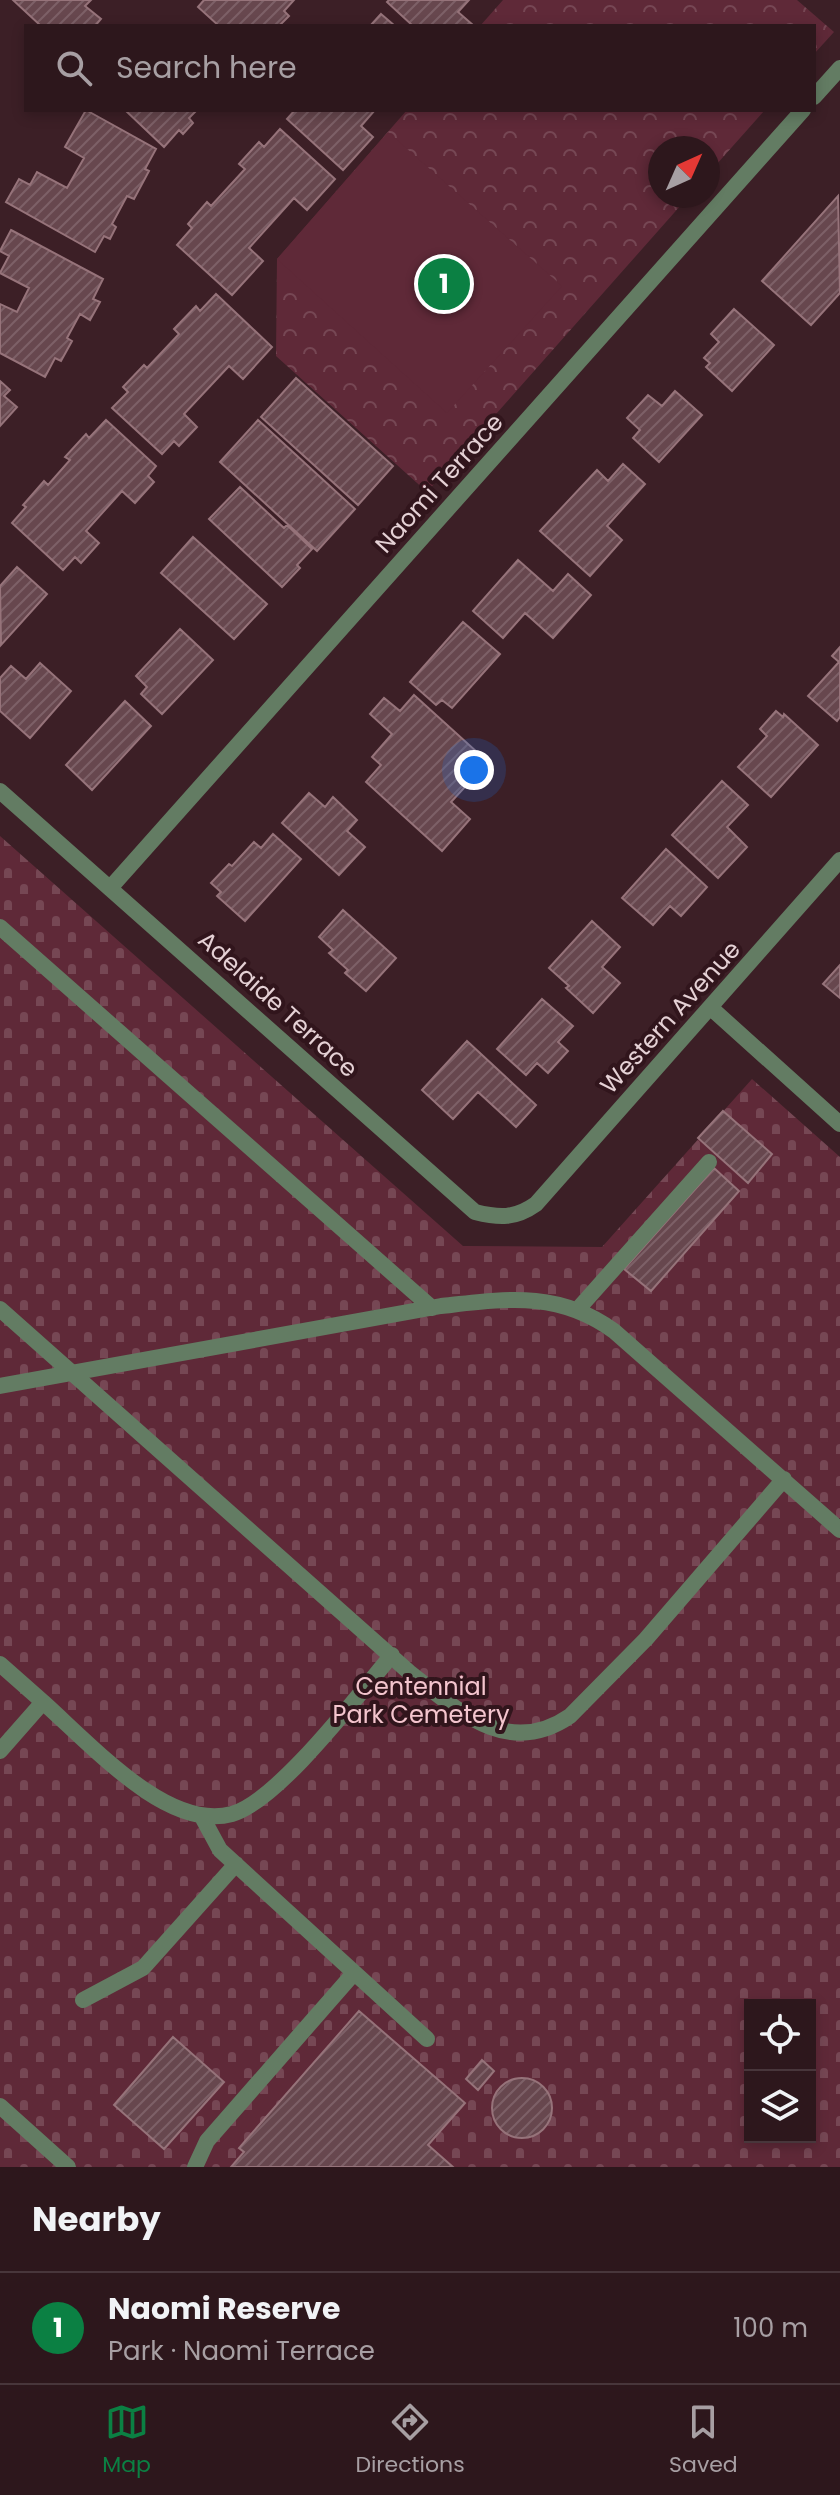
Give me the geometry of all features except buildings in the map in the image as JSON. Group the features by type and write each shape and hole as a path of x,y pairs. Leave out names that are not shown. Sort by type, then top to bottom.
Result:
{"street":[{"path":"816,95 840,68"},
{"name":"Naomi Terrace","path":"111,887 801,112"},
{"name":"Adelaide Terrace","path":"0,791 475,1212 509,1217 524,1213 536,1204"},
{"name":"Western Avenue","path":"536,1204 840,860"},
{"path":"0,927 432,1308"},
{"path":"711,1008 840,1124"},
{"path":"578,1309 709,1162"},
{"path":"0,1386 432,1308 511,1298 546,1302 578,1309 614,1331 840,1530"},
{"path":"0,1309 392,1655 465,1715 494,1730 521,1735 557,1726 588,1700 646,1639 784,1479"},
{"path":"0,1664 144,1790 191,1814 229,1815 244,1810 275,1787 392,1655"},
{"path":"0,1751 43,1702"},
{"path":"201,1815 220,1850 427,2039"},
{"path":"83,2000 143,1968 236,1864"},
{"path":"195,2167 207,2141 354,1973"},
{"path":"0,2106 68,2167"}],"green space":[{"path":"503,0 797,0 834,32 816,52 816,24 482,24"},
{"path":"405,112 763,112 720,161 720,136 648,136 648,208 678,208 427,492 276,356 277,259"},
{"path":"388,132 562,286 447,413 277,259"},
{"name":"Centennial Park Cemetery","path":"0,836 463,1246 602,1247 752,1079 840,1157 840,2167 0,2167"}],"place":[{"name":"Naomi Reserve","path":"444,284"}]}
